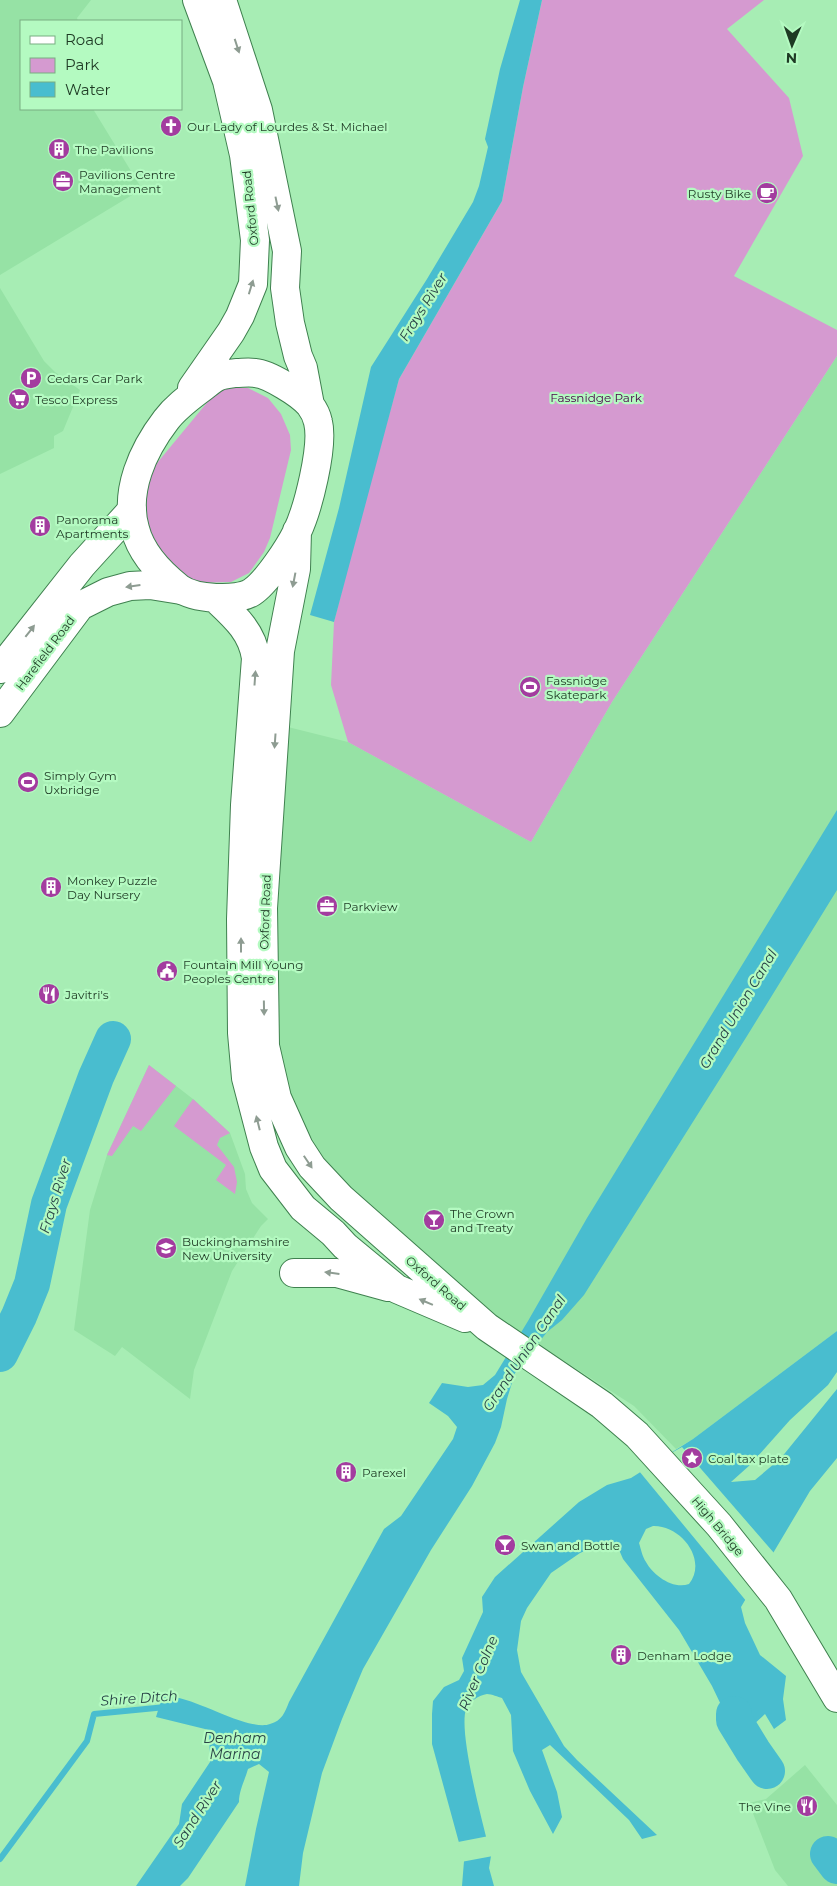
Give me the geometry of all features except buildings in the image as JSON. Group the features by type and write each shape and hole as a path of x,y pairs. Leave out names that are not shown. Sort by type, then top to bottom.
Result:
{"main road":[{"name":"Oxford Road","path":"181,404 240,316 253,284 255,240 244,155 227,81 197,0"},
{"name":"Oxford Road","path":"222,0 258,110 287,251 285,288 290,323 303,368 310,405 318,421 320,438 313,481 297,531 296,570 280,651 263,908 265,1046 277,1098 299,1147 312,1168 341,1198 487,1327 612,1413 638,1435 657,1455"},
{"path":"181,590 153,564 140,543 134,528 132,510 132,495 136,474 166,420 181,404 217,377 236,373 256,373 288,387 310,405"},
{"name":"Harefield Road","path":"0,669 82,565 132,510"},
{"path":"215,598 234,598 251,593 263,583 272,571 297,531"},
{"name":"Harefield Road","path":"0,713 80,606 108,592 130,586 150,584 215,598"},
{"name":"Oxford Road","path":"215,598 241,623 252,642 256,658 244,814 241,920 242,1023 246,1078 262,1138 273,1169 303,1208 333,1233 344,1246 397,1289 487,1327"},
{"path":"294,1273 337,1273 397,1289"},
{"name":"High Bridge","path":"657,1455 718,1525 778,1599 837,1698"}],"shaded area":[{"name":"The Pavilions","path":"0,0 91,0 77,18 78,20 20,20 20,110 94,110 142,189 0,275"},
{"path":"0,288 44,361 55,372 80,390 63,431 54,436 54,448 0,474"},
{"path":"837,356 837,1331 693,1439 676,1449 634,1406 490,1313 338,1180 291,1105 271,1039 272,963 288,727 348,742 531,842 612,702"},
{"name":"Buckinghamshire New University","path":"149,1065 193,1099 230,1133 245,1174 246,1189 252,1203 268,1219 261,1226 232,1271 194,1370 190,1399 122,1347 115,1356 74,1330 90,1210 107,1155"},
{"path":"805,1765 837,1805 837,1886 788,1886 775,1870 749,1803 766,1799"}],"green space":[{"name":"Fassnidge Park","path":"542,0 764,0 727,29 789,98 803,156 734,276 837,330 837,356 612,702 531,842 348,742 331,685 334,622 399,379 502,201 523,87"},
{"path":"225,387 248,388 268,398 281,414 290,435 291,450 270,538 264,552 249,573 231,582 196,583 173,571 146,543 143,480 210,399"},
{"path":"149,1065 176,1086 141,1131 133,1126 112,1156 107,1155"},
{"path":"193,1099 230,1133 220,1138 217,1145 234,1167 237,1182 235,1194 216,1180 226,1165 174,1126"}],"water":[{"path":"520,0 542,0 523,87 502,201 399,379 334,622 310,615 339,508 371,367 473,202 479,186 488,147 485,139 500,69"},
{"path":"837,810 837,890 584,1295 562,1320 547,1332 515,1373 495,1443 472,1486 431,1550 363,1669 322,1773 303,1853 299,1886 245,1886 269,1772 259,1764 248,1769 239,1802 188,1878 180,1886 136,1886 179,1824 182,1804 210,1762 209,1730 156,1717 163,1694 255,1724 274,1723 282,1716 384,1529 401,1516 453,1439 457,1427 448,1416 429,1403 442,1383 468,1387 483,1385 495,1375 587,1218"},
{"path":"103,1035 122,1044 105,1080 85,1073"},
{"path":"837,1331 837,1372 828,1385 790,1420 750,1465 731,1482 755,1480 781,1458 837,1389 837,1458 810,1491 741,1607 745,1623 760,1655 786,1676 783,1699 786,1720 774,1729 765,1714 752,1726 765,1751 749,1763 721,1728 723,1709 712,1686 679,1630 623,1559 617,1545 606,1542 580,1553 551,1573 527,1608 521,1621 517,1650 521,1672 564,1746 657,1835 642,1839 629,1820 550,1745 542,1750 557,1792 562,1817 553,1834 530,1791 513,1751 511,1715 502,1698 487,1694 475,1699 467,1706 464,1721 469,1759 491,1856 489,1868 494,1886 462,1886 464,1861 432,1744 432,1714 433,1701 444,1687 459,1680 464,1671 462,1658 483,1612 482,1597 495,1577 579,1502 607,1485 631,1478 693,1439","holes":["653,1526 673,1531 689,1546 695,1565 694,1575 689,1584 677,1585 664,1580 653,1572 644,1557 639,1543 646,1529"]}],"pier":[{"path":"682,1447 774,1553 747,1602 639,1471"},
{"path":"489,1836 493,1856 461,1862 458,1842"}],"waterway":[{"name":"Frays River","path":"0,1354 32,1284 49,1204 96,1077 113,1039"},
{"name":"Shire Ditch","path":"0,1859 87,1741 94,1714 166,1707"},
{"name":"River Colne","path":"734,1714 734,1720 767,1771"},
{"name":"River Colne","path":"828,1854 837,1866"}],"place":[{"name":"Our Lady of Lourdes & St. Michael","path":"171,126"},
{"name":"The Pavilions","path":"59,149"},
{"name":"Pavilions Centre Management","path":"63,181"},
{"name":"Rusty Bike","path":"767,193"},
{"name":"Cedars Car Park","path":"31,378"},
{"name":"Tesco Express","path":"19,399"},
{"name":"Panorama Apartments","path":"40,526"},
{"name":"Fassnidge Skatepark","path":"530,687"},
{"name":"Simply Gym Uxbridge","path":"28,782"},
{"name":"Monkey Puzzle Day Nursery","path":"51,887"},
{"name":"Parkview","path":"327,906"},
{"name":"Fountain Mill Young Peoples Centre","path":"167,971"},
{"name":"Javitri's","path":"49,994"},
{"name":"The Crown and Treaty","path":"434,1220"},
{"name":"Buckinghamshire New University","path":"166,1248"},
{"name":"Coal tax plate","path":"692,1458"},
{"name":"Parexel","path":"346,1472"},
{"name":"Swan and Bottle","path":"505,1545"},
{"name":"Denham Lodge","path":"621,1655"},
{"name":"The Vine","path":"807,1806"}],"water label":[{"name":"Grand Union Canal","path":"738,1009"},
{"name":"Grand Union Canal","path":"524,1353"},
{"name":"Denham Marina","path":"235,1746"},
{"name":"Sand River","path":"197,1814"}]}
